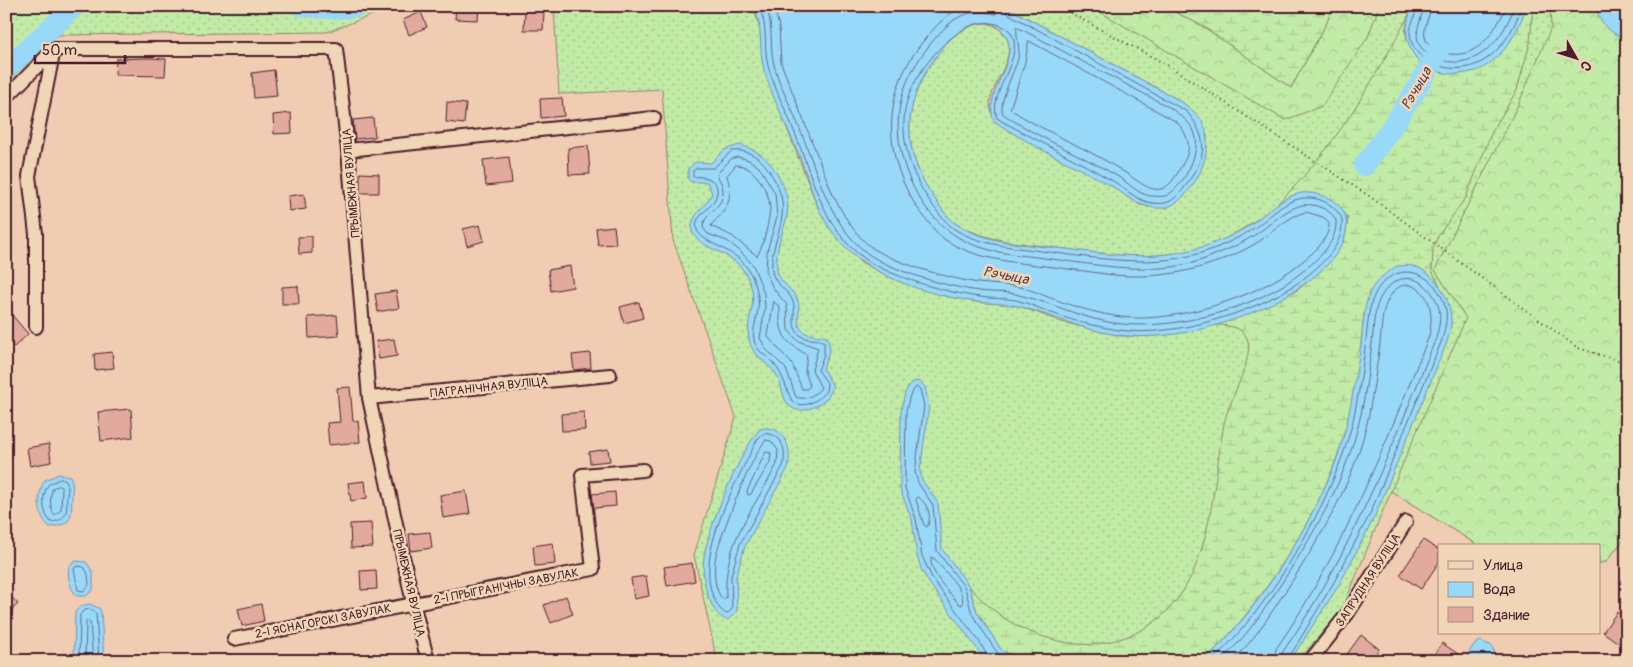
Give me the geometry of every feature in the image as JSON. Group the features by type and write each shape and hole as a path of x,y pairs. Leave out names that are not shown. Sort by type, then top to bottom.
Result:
{"street":[{"path":"6,98 54,48"},
{"path":"36,327 36,234 29,176 54,48"},
{"name":"ПРЫМЕЖНАЯ ВУЛІЦА","path":"54,48 336,49 348,150 369,398 413,603 428,661"},
{"path":"348,150 654,118"},
{"name":"ПАГРАНІЧНАЯ ВУЛІЦА","path":"369,398 610,375"},
{"name":"2-І ПРЫГРАНІЧНЫ ЗАВУЛАК","path":"413,603 593,569 582,475 643,470"},
{"name":"ЗАПРУДНАЯ ВУЛІЦА","path":"1310,661 1348,613 1406,522"},
{"name":"2-І ЯСНАГОРСКІ ЗАВУЛАК","path":"234,639 413,603"}],"path":[{"path":"1057,6 1169,66 1369,196 1578,348 1627,363"}],"green space":[{"path":"6,6 396,6 327,32 59,35 6,83"},
{"path":"554,6 753,6 760,29 761,46 771,87 816,203 828,226 861,262 886,275 945,296 977,302 1016,305 1062,322 1121,336 1149,336 1180,332 1243,316 1292,196 1221,241 1194,250 1158,255 1105,254 1016,243 982,235 960,226 953,221 934,199 924,182 912,149 910,132 910,116 920,82 938,52 955,33 979,22 998,28 1007,37 1008,55 990,103 994,121 1112,186 1140,205 1167,208 1207,136 1195,114 1175,98 1005,6 1627,6 1627,535 1606,562 1600,563 1600,544 1476,544 1391,491 1343,608 1298,661 717,661 694,555 736,417 673,240 662,89 559,94"},
{"path":"1090,6 1164,6 1204,27 1291,88 1327,22 1333,6 1379,6 1368,37 1322,106 1285,120"},
{"path":"1164,6 1333,6 1327,22 1291,88 1204,27"},
{"path":"1526,6 1533,6 1530,43 1517,90 1492,132 1466,197 1438,236 1433,249 1432,271 1440,286 1426,272 1364,314 1353,397 1346,429 1331,472 1318,501 1284,561 1244,617 1224,641 1203,661 1026,661 1004,652 977,612 969,586 992,609 1016,626 1044,637 1076,644 1104,643 1131,635 1158,619 1178,598 1193,573 1203,544 1210,514 1226,415 1244,370 1249,349 1246,336 1239,329 1213,325 1243,316 1299,289 1344,241 1348,218 1292,196 1276,205 1297,184 1334,139 1366,90 1410,13 1405,32 1416,59 1429,68 1443,72 1511,40"},
{"path":"1550,6 1627,6 1627,535 1606,562 1600,563 1600,544 1476,544 1391,491 1466,318 1435,270 1518,105 1551,28"}],"water":[{"path":"753,6 1005,6 1175,98 1194,112 1203,123 1207,146 1205,159 1194,183 1187,193 1166,208 1154,208 1139,204 1110,185 1037,147 994,121 993,99 1005,66 1009,45 1006,36 1000,28 993,24 976,24 967,27 946,44 921,81 914,100 910,120 910,139 914,159 923,179 938,203 955,222 976,234 1017,244 1097,253 1141,256 1163,255 1184,252 1226,238 1247,227 1287,198 1308,193 1326,197 1343,210 1347,227 1345,237 1336,255 1329,263 1286,296 1232,320 1202,329 1173,334 1145,336 1106,333 1018,306 977,302 935,294 894,279 875,270 858,258 842,244 824,219 816,203 801,160 776,104 764,70 759,21"},
{"path":"1413,6 1526,6 1514,35 1501,54 1484,67 1459,74 1443,73 1430,68 1419,61 1411,50 1407,37 1408,23"},
{"path":"1595,6 1627,6 1627,40 1606,27"},
{"path":"739,145 754,150 766,159 773,167 782,184 787,198 788,210 777,255 778,275 798,301 799,325 804,332 827,337 829,341 828,353 823,369 833,386 824,401 808,409 797,410 788,405 776,374 756,354 750,345 748,330 753,300 750,283 745,273 739,265 703,243 692,232 693,220 712,193 707,182 691,182 688,179 688,169 696,162 711,163 724,150"},
{"path":"1397,266 1413,266 1421,269 1440,286 1448,302 1451,324 1447,342 1375,516 1339,585 1290,661 1203,661 1240,623 1274,577 1317,503 1335,464 1345,430 1361,344 1365,311 1370,292 1378,280"},
{"path":"915,381 920,382 925,387 929,406 920,471 922,480 938,503 942,549 969,586 977,612 1000,648 1004,652 1026,661 986,661 922,571 917,556 912,520 900,489 901,410 905,393 909,385"},
{"path":"760,429 776,430 784,438 789,452 788,468 745,546 736,576 737,611 728,620 719,615 709,599 704,581 704,556 712,527 735,471"},
{"path":"59,474 70,476 71,479 73,486 71,514 67,522 50,527 40,511 40,491 45,480"},
{"path":"76,561 86,562 93,572 93,590 86,596 77,596 70,582 69,566"},
{"path":"89,604 99,608 101,612 104,661 74,661 75,612 81,606"},
{"path":"1480,641 1492,646 1495,654 1491,661 1463,661 1473,646"}],"building":[{"path":"456,6 479,6 478,20 455,19"},
{"path":"525,10 544,11 543,30 524,30"},
{"path":"421,12 427,27 409,35 403,20"},
{"path":"116,59 166,59 165,76 115,75"},
{"path":"274,70 277,96 254,98 252,73"},
{"path":"562,98 564,116 541,118 540,99"},
{"path":"447,102 466,104 464,124 446,122"},
{"path":"291,113 292,133 274,134 273,115"},
{"path":"373,118 375,137 355,139 353,120"},
{"path":"588,146 590,174 569,175 568,148"},
{"path":"509,157 512,183 486,186 483,160"},
{"path":"360,173 379,174 379,193 360,193"},
{"path":"304,194 306,209 289,211 288,196"},
{"path":"480,225 484,241 467,246 463,229"},
{"path":"614,226 616,244 598,245 596,228"},
{"path":"312,236 312,253 299,254 298,237"},
{"path":"570,266 573,287 551,291 548,270"},
{"path":"298,286 299,304 282,304 282,287"},
{"path":"396,291 399,308 378,312 375,294"},
{"path":"639,302 643,318 624,323 620,307"},
{"path":"6,308 28,334 14,347 6,338"},
{"path":"337,315 339,336 309,338 308,317"},
{"path":"394,339 397,356 379,359 376,341"},
{"path":"112,352 114,368 95,370 94,354"},
{"path":"590,353 591,368 574,370 572,355"},
{"path":"350,387 353,421 358,421 360,442 329,445 327,423 340,422 337,388"},
{"path":"131,409 133,437 101,441 98,412"},
{"path":"584,412 585,430 562,431 561,414"},
{"path":"49,444 51,462 30,466 27,448"},
{"path":"608,449 610,461 590,463 589,452"},
{"path":"365,481 367,498 351,501 348,483"},
{"path":"466,491 470,514 443,518 440,495"},
{"path":"615,492 616,506 594,508 592,494"},
{"path":"371,523 373,547 351,548 350,524"},
{"path":"430,532 432,548 411,551 409,534"},
{"path":"1423,540 1438,549 1438,564 1421,589 1400,575"},
{"path":"553,543 555,564 535,566 533,546"},
{"path":"692,563 695,581 667,586 664,567"},
{"path":"376,570 377,589 361,590 360,571"},
{"path":"646,576 649,596 634,599 631,578"},
{"path":"6,591 18,604 6,615"},
{"path":"566,596 573,614 551,623 544,605"},
{"path":"261,604 264,621 242,626 238,609"},
{"path":"1617,612 1627,619 1627,649 1603,632"},
{"path":"1361,635 1379,649 1370,661 1342,661"},
{"path":"1442,643 1458,654 1453,661 1431,661"}],"waterway":[{"name":"Рэчыца","path":"6,69 75,6"},
{"name":"Рэчыца","path":"301,6 334,9 359,6"},
{"name":"Рэчыца","path":"1364,166 1429,69 1459,6"}]}
